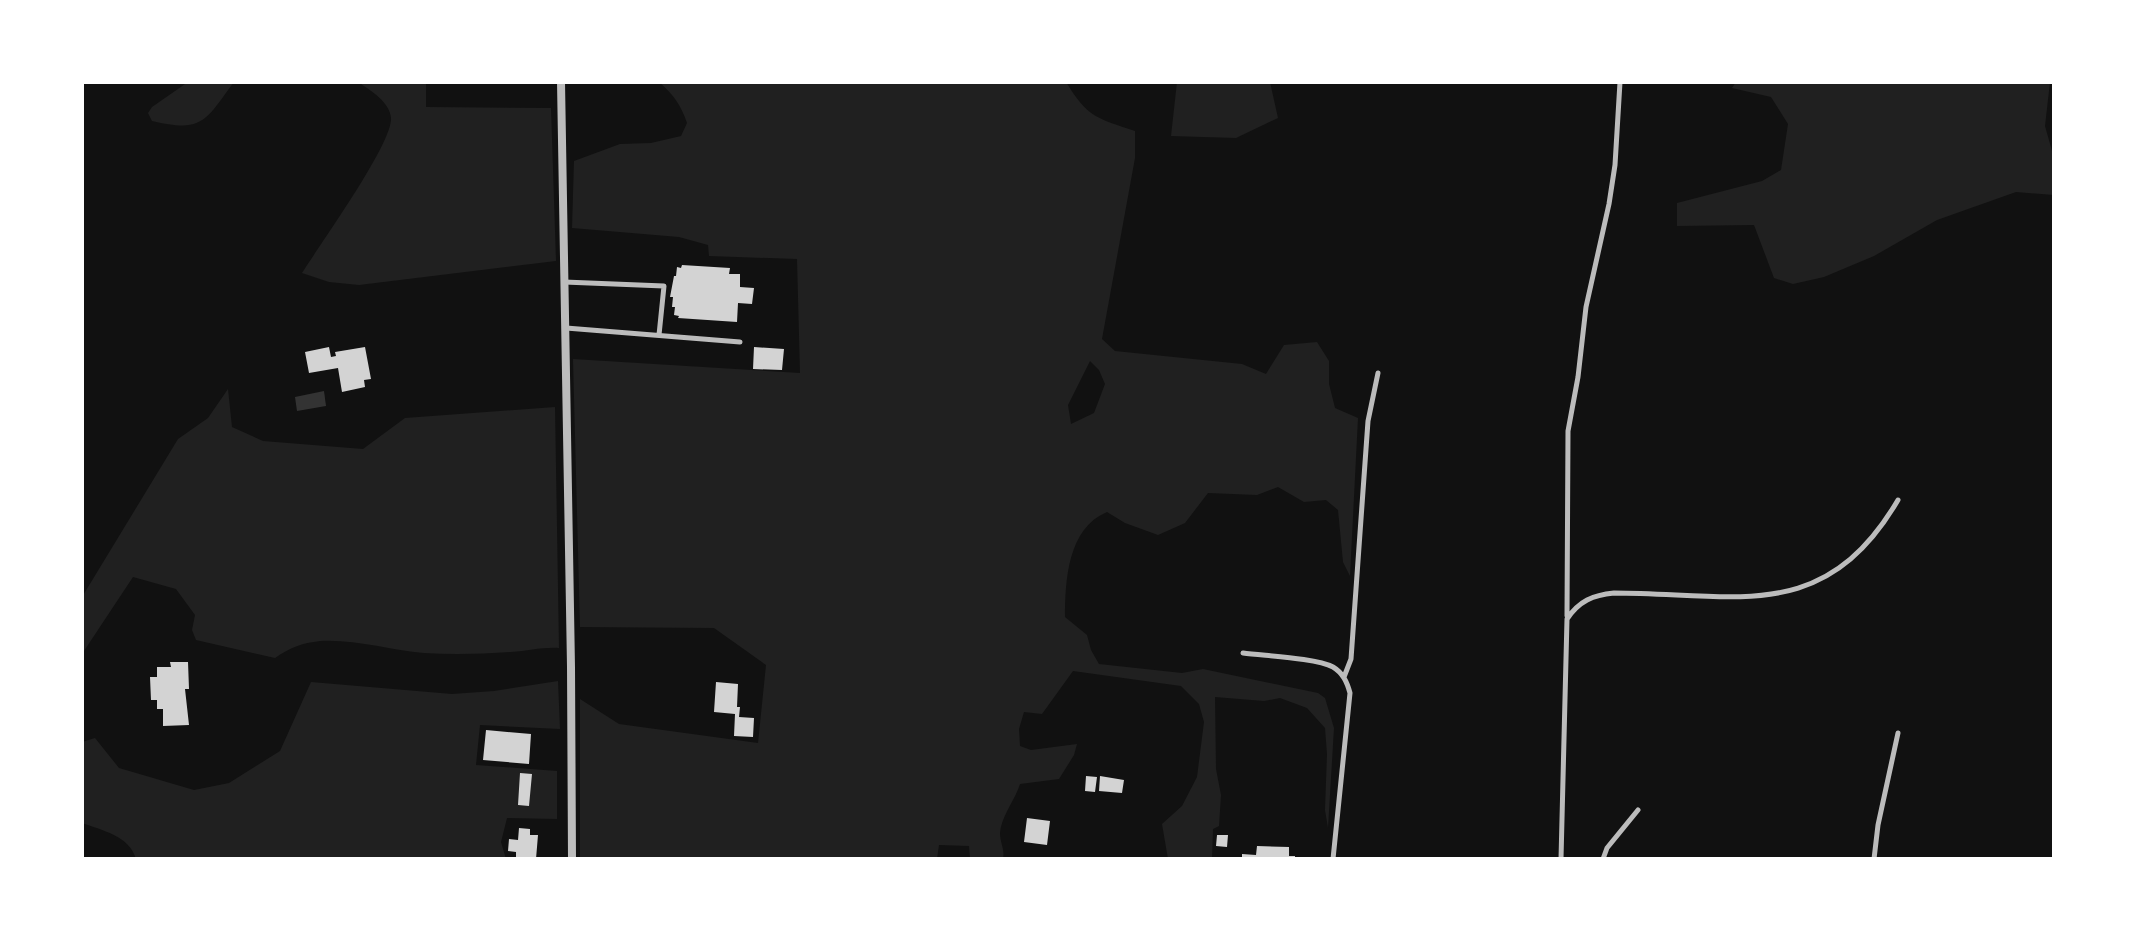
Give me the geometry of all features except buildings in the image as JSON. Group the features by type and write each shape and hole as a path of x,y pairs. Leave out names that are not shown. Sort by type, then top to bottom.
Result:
{"street":[{"path":"561,82 572,859"}],"lane":[{"path":"1561,859 1568,431 1586,307 1615,165 1620,82"},
{"path":"564,282 664,286 659,335"},
{"path":"565,328 740,342"},
{"path":"1344,677 1351,659 1368,421 1378,373"},
{"path":"1567,619 1584,601 1597,595 1648,593 1743,598 1798,589 1827,576 1849,561 1869,542 1898,500"},
{"path":"1243,653 1323,664 1344,677 1350,693 1333,859"},
{"path":"1874,859 1878,825 1898,733"},
{"path":"1603,859 1607,848 1638,810"}],"shaded area":[{"path":"188,82 234,82 201,121 182,125 152,121 148,113 152,107"},
{"path":"358,82 426,82 426,107 551,108 556,261 359,285 329,282 302,273 368,171 388,131 391,118 387,107"},
{"path":"659,82 1066,82 1094,115 1135,131 1135,158 1102,339 1115,351 1242,364 1266,374 1284,345 1317,342 1329,361 1329,384 1335,408 1358,418 1350,576 1343,562 1338,510 1326,500 1304,502 1278,487 1257,495 1208,493 1185,523 1158,535 1125,523 1107,512 1094,520 1084,530 1071,557 1065,617 1087,635 1099,664 1182,673 1203,669 1318,693 1325,698 1334,728 1328,828 1325,810 1325,728 1307,708 1280,698 1264,701 1215,697 1216,769 1221,795 1219,826 1213,829 1212,859 1168,859 1162,824 1182,806 1197,777 1204,722 1199,704 1181,686 1073,671 1042,714 1024,712 1019,729 1020,746 1031,750 1077,744 1059,779 1020,784 1001,827 1003,859 970,859 969,846 939,845 937,859 580,859 580,699 619,724 758,743 766,665 714,628 580,627 573,359 800,373 797,259 709,256 708,245 679,237 572,228 574,161 620,144 651,143 681,136 687,123 679,105","holes":["1090,361 1099,370 1105,384 1094,413 1071,424 1068,405"]},
{"path":"1177,82 1270,82 1278,118 1236,138 1171,136"},
{"path":"1736,82 2050,82 2045,126 2054,158 2054,195 2016,192 1937,220 1874,256 1824,277 1793,284 1774,278 1754,225 1677,226 1677,203 1762,181 1781,170 1788,124 1771,97 1732,88"},
{"path":"228,389 232,427 263,441 363,449 405,418 555,407 559,648 446,654 320,641 296,646 275,658 196,640 192,630 195,615 176,589 133,577 82,654 82,597 178,439 208,418"},
{"path":"324,391 326,406 297,411 295,397"},
{"path":"558,681 560,729 480,725 476,765 557,771 557,819 507,818 501,842 506,859 136,859 121,839 82,823 82,742 95,738 119,768 194,790 229,783 280,751 311,682 452,694"}]}
